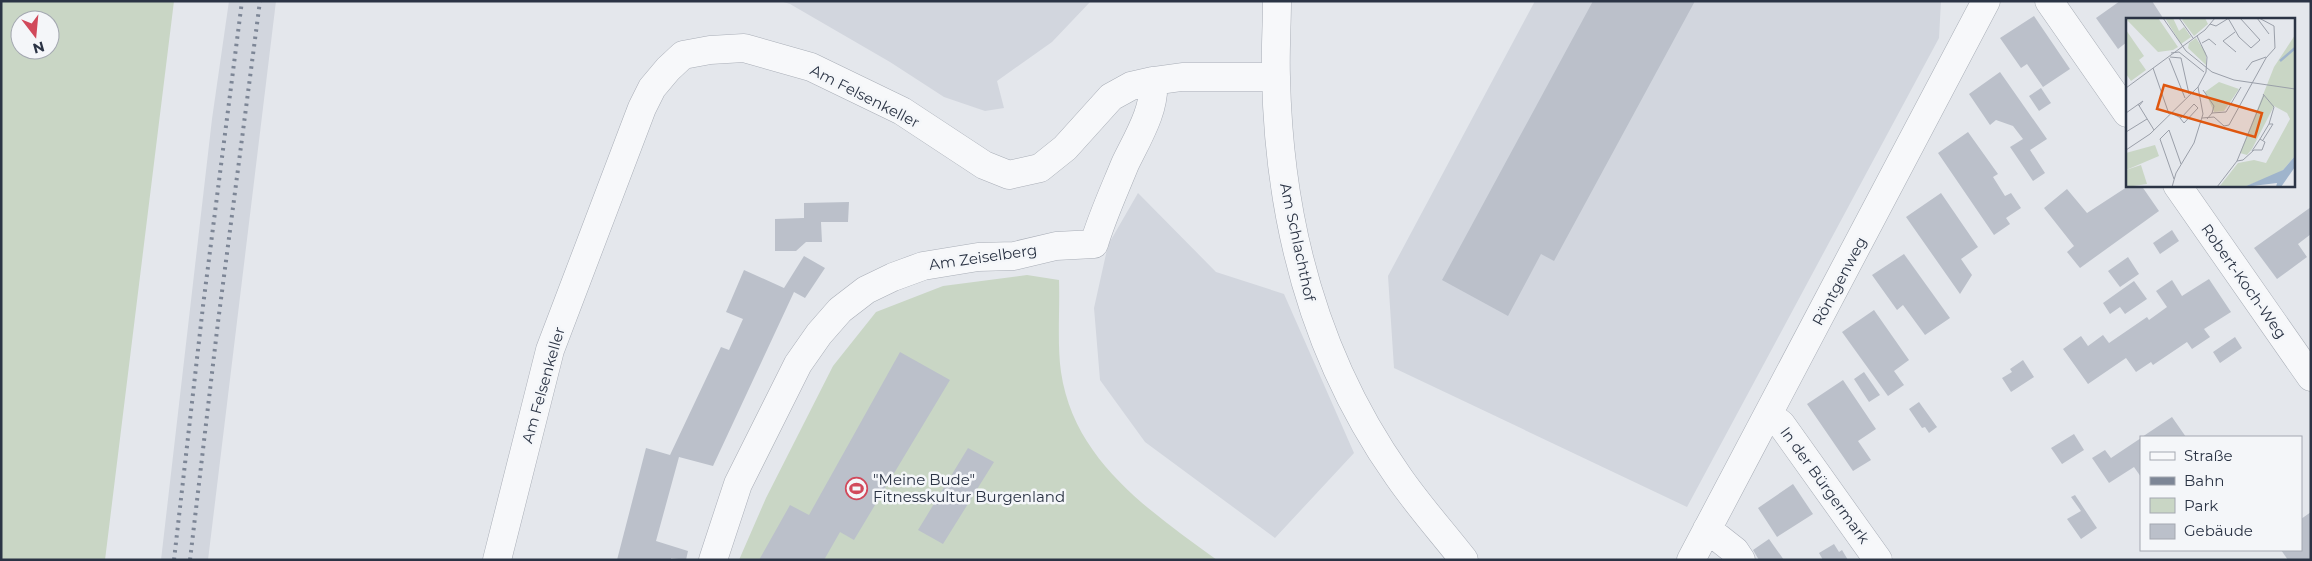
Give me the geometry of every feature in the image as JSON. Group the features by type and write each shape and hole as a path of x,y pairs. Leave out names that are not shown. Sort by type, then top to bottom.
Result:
{"street":[{"name":"Am Schlachthof","path":"1277,1 1276,77 1282,172 1288,211 1304,284 1324,340 1343,382 1379,447 1398,476 1464,560"},
{"name":"Röntgenweg","path":"1691,560 1986,1"},
{"path":"2049,1 2126,113"},
{"name":"Am Felsenkeller","path":"498,560 548,360 557,332 642,108 652,88 668,68 683,55 710,50 744,48 811,67 902,111 984,165 1009,175 1040,168 1065,148 1111,97 1131,86 1182,77 1276,77"},
{"name":"Am Zeiselberg","path":"713,560 738,484 798,364 819,334 840,310 866,290 893,277 923,266 978,257 1014,256 1056,246 1094,244 1101,222 1146,118 1154,91 1153,81"},
{"name":"Robert-Koch-Weg","path":"2178,186 2311,377"},
{"name":"In der Bürgermark","path":"1769,415 1781,424 1878,560"},
{"path":"1707,529 1735,551 1741,560"}],"shaded area":[{"path":"229,1 276,1 208,560 161,560 212,119"},
{"path":"780,1 1091,1 1052,42 997,81 1004,108 985,111 944,97 890,62 790,4"},
{"path":"1535,1 1941,1 1939,38 1687,507 1394,368 1388,276"},
{"path":"1138,193 1216,272 1284,294 1354,453 1275,538 1145,442 1100,380 1094,308 1108,245"}],"green space":[{"path":"1,1 174,1 105,560 1,560"},
{"path":"1027,275 1059,280 1061,372 1069,404 1081,432 1098,458 1142,502 1217,560 739,560 766,498 833,366 876,312 943,286"}],"building":[{"path":"1593,1 1695,1 1554,261 1541,254 1508,316 1442,280"},
{"path":"2120,1 2152,1 2163,18 2126,18 2126,43 2118,49 2096,18"},
{"path":"2034,16 2070,69 2043,87 2027,64 2021,68 2000,38"},
{"path":"2000,72 2047,139 2030,150 2045,173 2033,181 2010,147 2023,139 2013,126 1996,120 1990,125 1969,94"},
{"path":"2041,88 2051,103 2039,111 2029,96"},
{"path":"1968,132 1998,174 1993,177 2005,196 2011,193 2021,208 2006,218 2010,224 1994,235 1938,153"},
{"path":"2128,186 2142,186 2159,211 2080,268 2067,252 2074,246 2044,208 2067,189 2087,213"},
{"path":"1941,193 1978,247 1961,259 1972,275 1960,294 1906,217"},
{"path":"849,202 848,222 821,222 822,242 806,242 796,251 775,251 775,219 804,218 804,203"},
{"path":"2311,207 2311,234 2298,244 2307,257 2277,279 2254,248"},
{"path":"2172,230 2179,241 2160,254 2153,243"},
{"path":"1904,254 1950,318 1925,335 1903,305 1897,310 1872,275"},
{"path":"804,256 825,268 805,298 794,292 713,466 679,457 656,541 688,551 686,560 671,558 671,560 617,560 646,448 670,455 721,347 729,350 743,319 726,312 744,270 784,288"},
{"path":"2128,257 2139,274 2120,287 2108,271"},
{"path":"2209,279 2231,312 2204,329 2210,337 2192,349 2187,342 2153,365 2151,362 2136,372 2126,358 2088,384 2063,349 2081,336 2088,346 2103,335 2109,343 2147,317 2149,320 2167,307 2156,291 2172,280 2182,296"},
{"path":"2134,281 2147,299 2125,314 2120,307 2110,314 2103,303"},
{"path":"1874,310 1909,360 1894,371 1904,385 1888,396 1842,332"},
{"path":"2235,337 2242,348 2220,363 2213,352"},
{"path":"900,352 950,380 854,540 840,532 824,560 759,560 790,505 809,515"},
{"path":"2023,360 2034,377 2011,392 2002,378 2012,372 2010,369"},
{"path":"1864,372 1880,395 1869,402 1854,379"},
{"path":"1843,380 1876,429 1858,441 1871,460 1853,471 1807,404"},
{"path":"1919,402 1937,427 1929,433 1925,427 1922,428 1909,409"},
{"path":"2172,417 2185,436 2144,436"},
{"path":"2074,434 2084,450 2062,464 2051,448"},
{"path":"2140,439 2140,476 2134,467 2109,483 2092,458 2105,450 2111,458"},
{"path":"968,448 994,462 943,544 918,530"},
{"path":"1793,484 1813,514 1777,537 1758,508"},
{"path":"2075,495 2097,528 2081,539 2067,519 2081,511 2071,497"},
{"path":"2311,512 2311,560 2288,560 2282,551 2302,551 2302,518"},
{"path":"1769,539 1784,560 1759,560 1753,550"},
{"path":"1834,544 1839,552 1842,550 1848,560 1823,560 1819,553"}],"railway":[{"path":"174,560 203,306 242,1"},
{"path":"190,560 218,322 260,1"}],"place":[{"name":"\"Meine Bude\" Fitnesskultur Burgenland","path":"857,488"}]}
